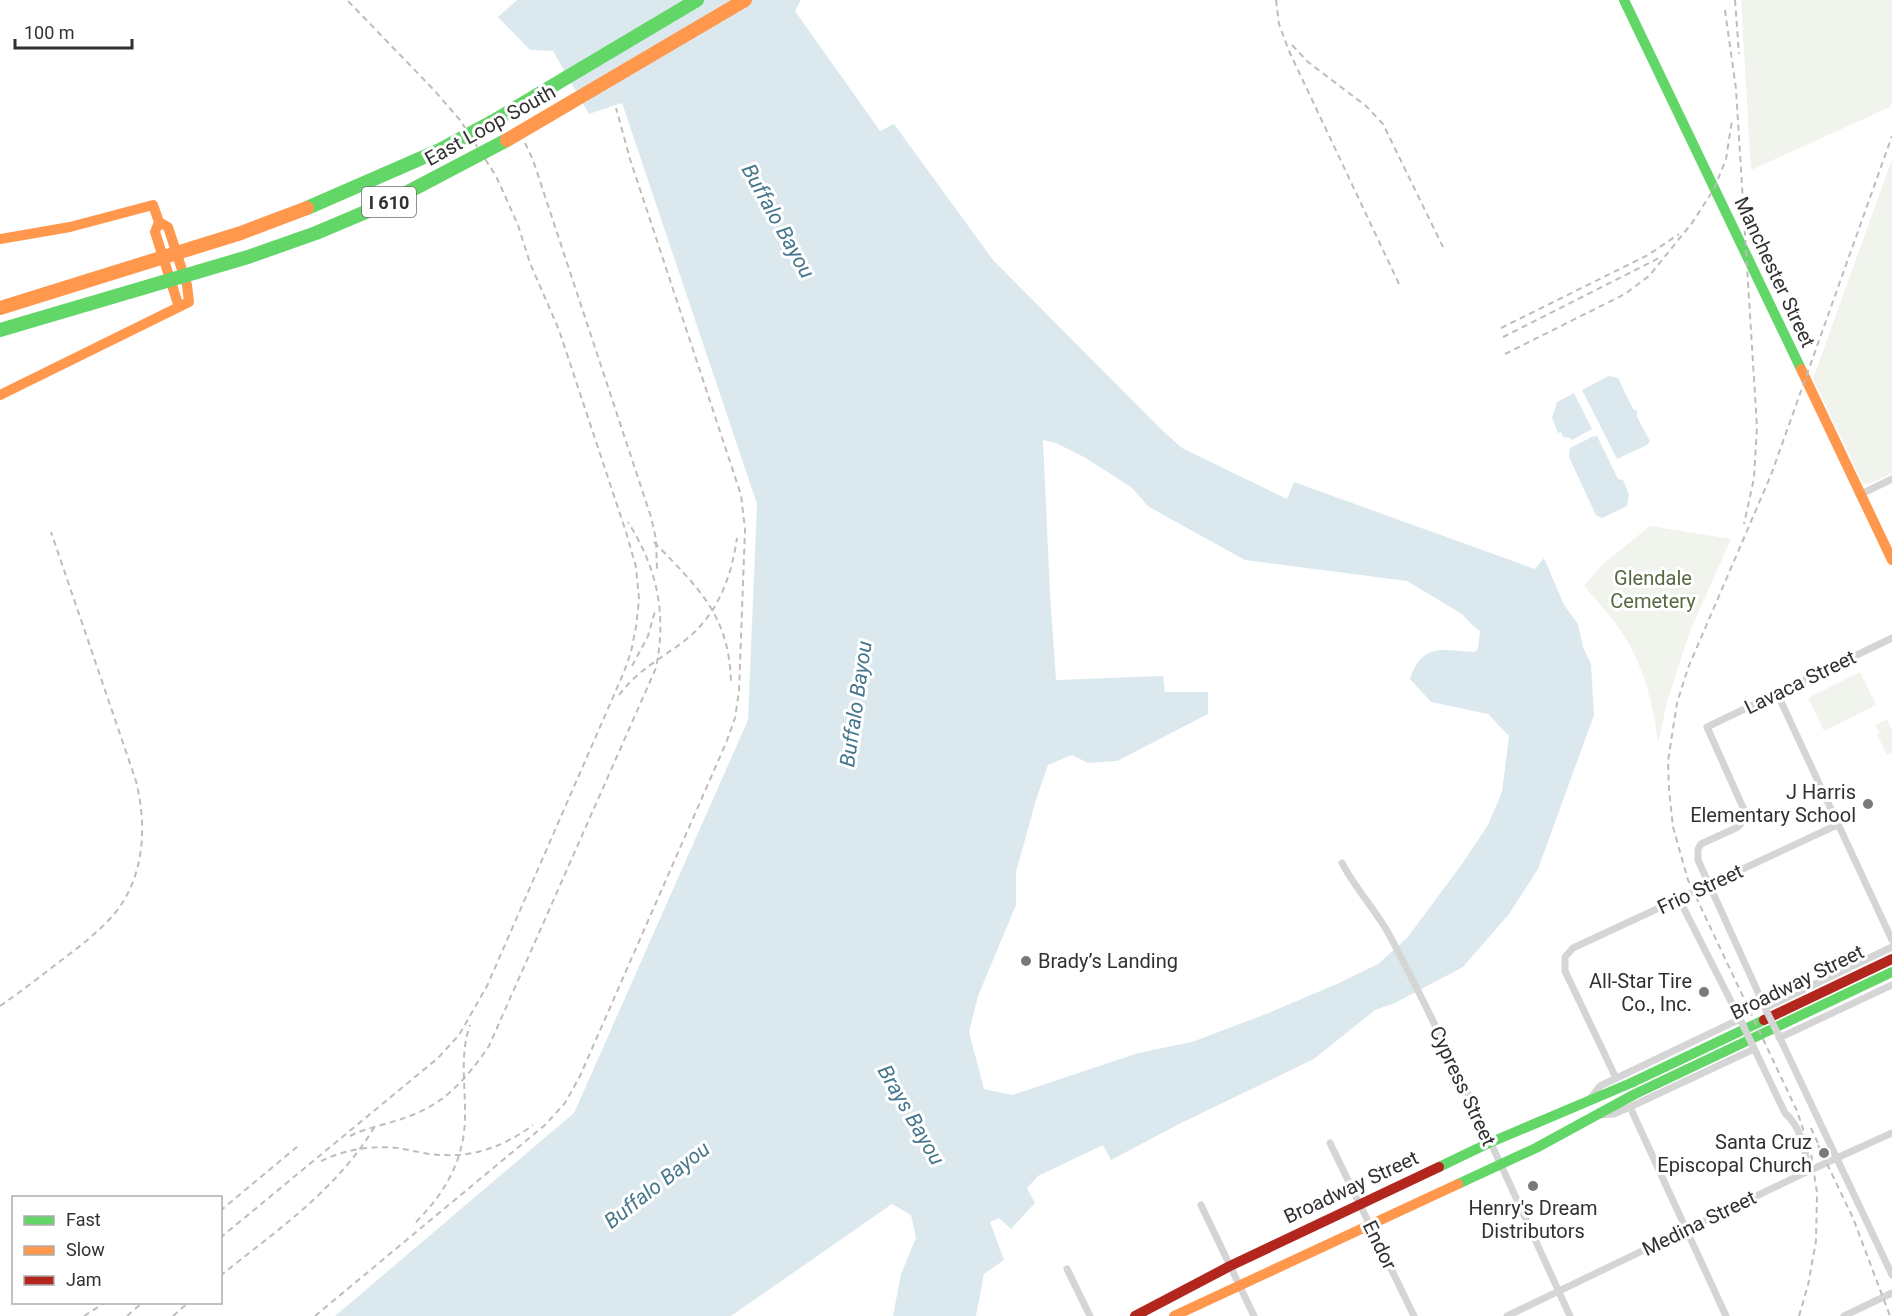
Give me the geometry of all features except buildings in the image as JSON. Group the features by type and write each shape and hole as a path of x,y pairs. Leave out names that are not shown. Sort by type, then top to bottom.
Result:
{"main road":[{"name":"East Loop South","path":"0,308 241,232 308,208 378,178 440,150 492,122 697,0"},
{"name":"East Loop South","path":"0,330 248,257 316,233 387,203 501,144 745,0"},
{"name":"Manchester Street","path":"1624,0 1892,560"},
{"path":"0,239 70,227 153,205 159,222 168,227 187,285 189,302 0,395"},
{"name":"Broadway Street","path":"1134,1316 1230,1266 1360,1204 1490,1143 1631,1083 1892,959"},
{"name":"Broadway Street","path":"1174,1316 1500,1165 1593,1116 1892,972"}],"street":[{"path":"1859,495 1892,479"},
{"name":"Lavaca Street","path":"1708,885 1698,860 1698,849 1706,841 1738,827 1746,818 1707,727 1892,638"},
{"path":"1777,693 1892,940"},
{"name":"Frio Street","path":"1616,1078 1564,971 1565,957 1573,948 1837,825"},
{"name":"Cypress Street","path":"1342,863 1352,883 1377,913 1391,938 1570,1316"},
{"path":"1708,885 1892,1275"},
{"path":"1679,899 1785,1113 1794,1121 1802,1140 1808,1171"},
{"name":"Broadway Street","path":"1766,1010 1892,947"},
{"path":"1778,1036 1892,985"},
{"name":"Broadway Street","path":"1588,1101 1600,1086 1741,1021"},
{"name":"Broadway Street","path":"1593,1116 1614,1114 1753,1048"},
{"path":"1630,1107 1726,1316"},
{"name":"Medina Street","path":"1507,1316 1892,1133"},
{"name":"Endor","path":"1330,1143 1414,1316"},
{"path":"1201,1204 1254,1316"},
{"path":"1067,1269 1090,1316"},
{"path":"1844,1316 1892,1293"}],"green space":[{"path":"1741,0 1892,0 1892,102 1890,107 1751,170"},
{"path":"1892,159 1892,473 1869,484 1863,484 1813,379"},
{"name":"Glendale Cemetery","path":"1650,526 1731,539 1690,631 1667,702 1658,743 1647,688 1632,649 1616,624 1584,586 1604,563"},
{"path":"1860,672 1876,705 1824,731 1808,698"},
{"path":"1887,719 1892,730 1892,753 1887,755 1877,735 1879,733 1875,725"}],"water":[{"path":"517,0 801,0 795,11 880,131 894,124 993,260 1182,448 1287,499 1294,482 1535,569 1544,558 1564,605 1578,624 1583,647 1591,664 1594,715 1538,869 1509,914 1463,967 1395,1003 1375,1010 1314,1059 1183,1122 1111,1160 1103,1145 1038,1176 1027,1188 1035,1203 1011,1229 999,1218 990,1222 1004,1260 984,1274 976,1316 893,1316 901,1274 916,1238 911,1215 892,1204 731,1316 335,1316 574,1113 748,720 757,504 622,103 589,114 553,51 530,50 498,17","holes":["1043,440 1056,443 1084,457 1131,487 1149,507 1245,560 1407,581 1462,614 1480,631 1478,648 1475,652 1444,650 1427,654 1415,667 1410,679 1431,702 1488,714 1509,736 1502,792 1488,825 1407,938 1378,964 1266,1014 1192,1042 1138,1053 1012,1095 984,1089 969,1032 978,996 1016,905 1016,872 1048,765 1072,755 1088,763 1117,761 1208,714 1208,692 1165,692 1163,676 1056,680"]},
{"path":"1609,376 1618,378 1633,409 1637,411 1637,417 1650,441 1647,445 1617,459 1582,390"},
{"path":"1574,393 1592,429 1572,440 1563,437 1561,432 1558,433 1552,418 1557,402"},
{"path":"1597,436 1618,479 1623,480 1629,495 1627,506 1602,518 1596,515 1569,457 1570,448"}],"railway":[{"path":"222,1236 438,1058 459,1035 487,986 624,672 631,652 639,599 636,567 626,532 559,330 530,263 518,225 496,176 460,120 347,0"},
{"path":"1276,0 1279,24 1289,51 1400,286"},
{"path":"1735,0 1739,54"},
{"path":"1725,10 1736,89 1757,427 1754,478 1744,524"},
{"path":"1292,45 1308,62 1366,106 1383,124 1443,247"},
{"path":"315,1316 545,1125 565,1103 580,1076 735,718 739,691 745,529 741,495 630,159 616,108"},
{"path":"1505,354 1625,294 1649,276 1692,223 1714,189 1726,159 1732,120"},
{"path":"1799,1316 1808,1285 1816,1241 1817,1193 1811,1153 1797,1111 1688,880 1673,827 1668,761 1677,703 1688,668 1771,475 1892,136"},
{"path":"525,143 533,160 651,517 656,539 657,570"},
{"path":"1501,328 1648,255 1679,234"},
{"path":"1503,337 1661,257"},
{"path":"350,1136 421,1112 433,1105 454,1089 489,1046 656,668 660,628 657,592 646,556 628,522"},
{"path":"0,1006 81,945 109,920 125,899 138,867 141,850 142,815 136,781 51,532"},
{"path":"619,695 641,672 683,642 705,621 726,582 737,538"},
{"path":"654,542 697,589 717,620 729,658 731,682"},
{"path":"632,666 648,636 655,611"},
{"path":"416,1222 437,1198 458,1158 464,1128 464,1057 470,1025"},
{"path":"321,1161 349,1151 378,1147 437,1155 479,1152 501,1144 533,1125"},
{"path":"222,1274 305,1208 343,1170 375,1126"},
{"path":"1811,1128 1822,1152"},
{"path":"1818,1145 1853,1218 1890,1316"},
{"path":"222,1209 298,1146"},
{"path":"84,1316 103,1304"},
{"path":"127,1316 141,1304"},
{"path":"173,1316 187,1304"}],"traffic: fast":[{"path":"307,208 440,150 492,122 697,0"},
{"path":"1624,0 1801,369"},
{"path":"0,330 248,257 316,233 387,203 507,140"},
{"path":"1458,1184 1536,1148 1635,1094 1892,972"},
{"path":"1439,1167 1489,1143 1631,1083 1764,1020"}],"traffic: slow":[{"path":"507,140 745,0"},
{"path":"0,239 70,227 153,205 159,222 168,227 187,285 189,302 0,395"},
{"path":"0,308 241,233 307,208"},
{"path":"159,222 155,232 179,307"},
{"path":"1801,369 1892,560"},
{"path":"1174,1316 1458,1184"}],"traffic: jam":[{"path":"1764,1020 1892,959"},
{"path":"1135,1316 1230,1266 1439,1167"}],"place":[{"name":"J Harris Elementary School","path":"1868,804"},
{"name":"Brady’s Landing","path":"1026,961"},
{"name":"All-Star Tire Co., Inc.","path":"1704,992"},
{"name":"Santa Cruz Episcopal Church","path":"1824,1153"},
{"name":"Henry's Dream Distributors","path":"1533,1186"}],"water label":[{"name":"Buffalo Bayou","path":"778,221"},
{"name":"Buffalo Bayou","path":"856,704"},
{"name":"Brays Bayou","path":"911,1115"},
{"name":"Buffalo Bayou","path":"657,1185"}]}
